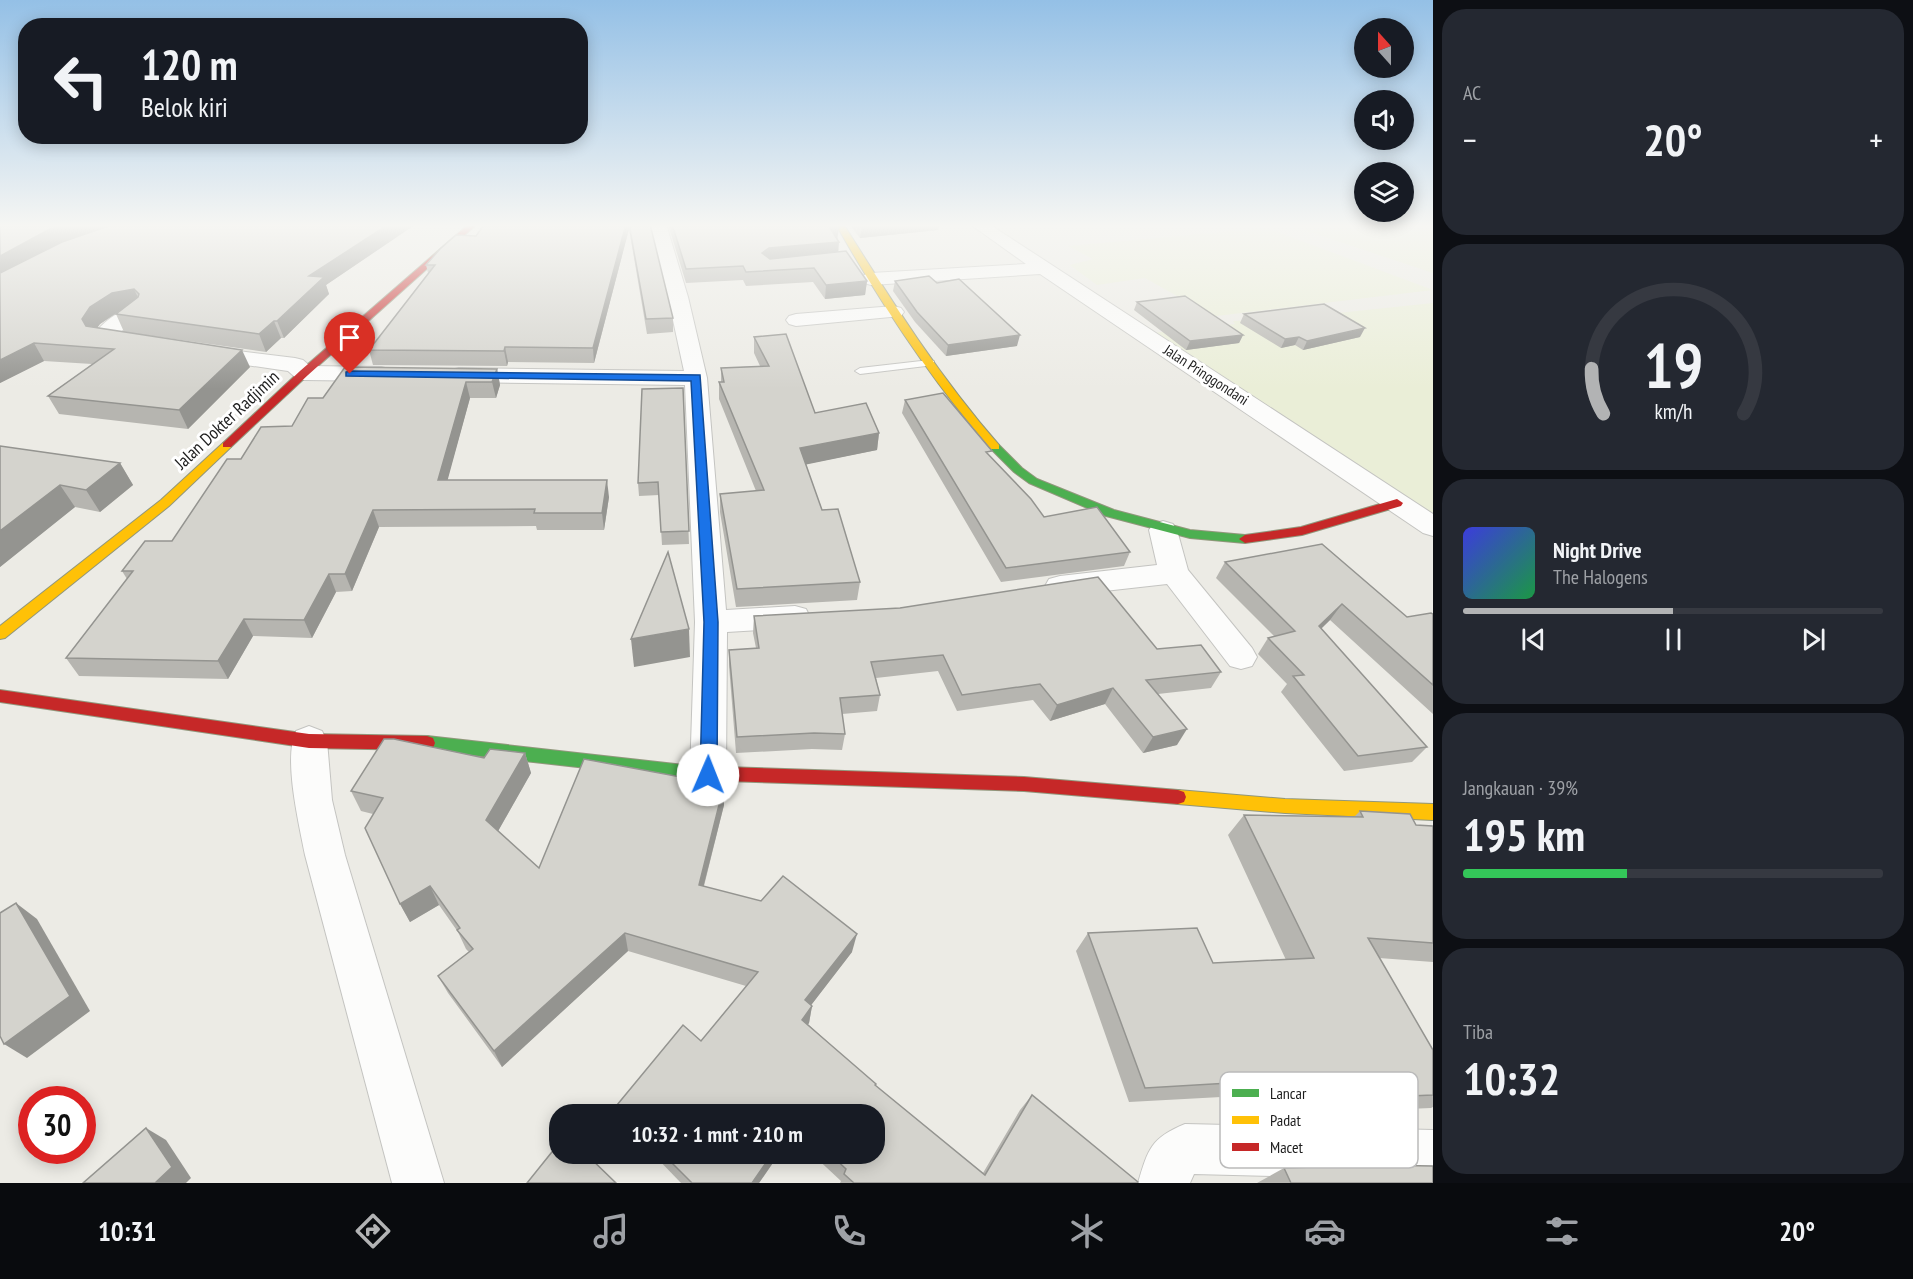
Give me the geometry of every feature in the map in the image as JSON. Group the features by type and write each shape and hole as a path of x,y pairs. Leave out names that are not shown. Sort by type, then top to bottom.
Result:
{"street":[{"name":"Jalan Dokter Radjimin","path":"0,634 165,503 304,374 411,279"},
{"path":"673,279 696,378 711,622 708,775"},
{"path":"871,279 961,406 1019,471 1038,483 1077,501 1163,530 1229,538 1267,538 1302,532 1397,503"},
{"name":"Jalan Pringgondani","path":"1063,279 1433,526"},
{"path":"135,312 104,333 103,337 154,346"},
{"path":"796,320 894,312"},
{"path":"189,351 295,364 304,374 399,374"},
{"path":"434,375 696,378"},
{"path":"1163,530 1174,573 1241,657"},
{"path":"1030,590 1174,573"},
{"path":"711,622 826,615"},
{"path":"0,696 309,741 419,742 708,775 1024,784 1284,806 1433,812"},
{"path":"309,741 313,800 325,855 418,1183"},
{"path":"1164,1183 1170,1161 1185,1149 1220,1150"},
{"path":"1418,1155 1433,1155"}],"lane":[{"path":"860,371 930,363"}],"green space":[{"path":"1089,279 1137,279 1097,285"},
{"path":"1147,279 1404,279 1433,290 1208,317"},
{"path":"1433,303 1433,527 1143,334 1235,324 1233,321 1290,318"}],"building":[{"path":"0,279 322,279 277,321 259,334 116,314 138,297 139,294 134,289 112,293 90,307 82,319 86,326 242,350 179,410 48,396 114,349 34,343 0,360"},
{"path":"424,279 611,279 593,348 505,347 504,351 369,350"},
{"path":"639,279 664,279 673,318 646,319"},
{"path":"822,279 867,281 826,285"},
{"path":"933,279 937,283 959,279 1020,335 948,345 917,312 895,281"},
{"path":"1185,296 1243,335 1190,341 1137,302"},
{"path":"1324,304 1365,328 1307,341 1299,337 1285,339 1244,314"},
{"path":"786,334 815,413 866,403 879,433 800,448 822,510 838,509 860,582 737,589 720,494 764,490 719,382 724,382 721,368 769,366 754,337"},
{"path":"345,367 497,369 492,382 466,382 438,480 607,480 602,513 534,513 535,509 373,510 345,574 329,574 304,620 244,619 218,661 66,658 133,571 122,571 145,541 172,541 227,459 241,459 261,427 292,426 308,398 323,398"},
{"path":"683,388 689,531 661,532 658,482 638,483 642,389"},
{"path":"943,393 992,451 986,452 1031,499 1044,517 1097,507 1130,552 1006,568 905,400"},
{"path":"0,446 120,463 86,490 60,485 0,531"},
{"path":"1322,544 1407,617 1433,614 1433,685 1342,604 1319,626 1427,747 1358,756 1293,676 1304,675 1268,638 1295,631 1225,562"},
{"path":"668,552 689,629 631,639"},
{"path":"1098,577 1157,649 1201,645 1221,672 1146,680 1187,729 1153,737 1113,688 1057,705 1040,684 962,695 943,655 871,662 880,695 840,698 845,734 814,733 737,737 729,650 759,648 754,616 900,608"},
{"path":"384,739 394,739 484,758 490,749 525,753 486,820 539,868 584,759 724,785 699,885 761,901 783,876 857,934 805,1000 812,1006 802,1020 875,1085 985,1175 1032,1095 1138,1182 854,1183 844,1174 846,1169 841,1164 885,1164 885,1104 618,1104 683,1025 701,1041 758,972 625,933 494,1051 438,976 473,949 457,930 460,928 430,886 400,904 365,828 383,798 351,791"},
{"path":"1360,811 1410,814 1416,825 1433,826 1433,943 1368,938 1433,1050 1433,1095 1418,1096 1418,1072 1220,1072 1220,1084 1145,1088 1088,933 1197,928 1213,963 1314,958 1244,815 1363,817"},
{"path":"16,903 70,996 4,1044 0,1036 0,913"},
{"path":"146,1128 172,1167 155,1183 83,1183"},
{"path":"549,1156 549,1164 596,1164 616,1183 527,1183"},
{"path":"673,1164 765,1164 752,1183 692,1183"},
{"path":"1433,1166 1433,1183 1291,1183 1284,1168"}],"traffic: fast":[{"path":"995,447 1018,470 1033,481 1110,513 1190,534 1245,539"},
{"path":"427,743 693,773"}],"traffic: slow":[{"path":"872,279 932,369 995,447"},
{"path":"0,634 165,503 227,445"},
{"path":"1178,797 1285,806 1433,812"}],"traffic: jam":[{"path":"227,445 410,279"},
{"path":"1245,539 1302,531 1397,503"},
{"path":"0,696 309,741 427,743"},
{"path":"693,773 1024,784 1178,797"}],"route":[{"path":"350,374 696,378 711,622 708,775"}]}
